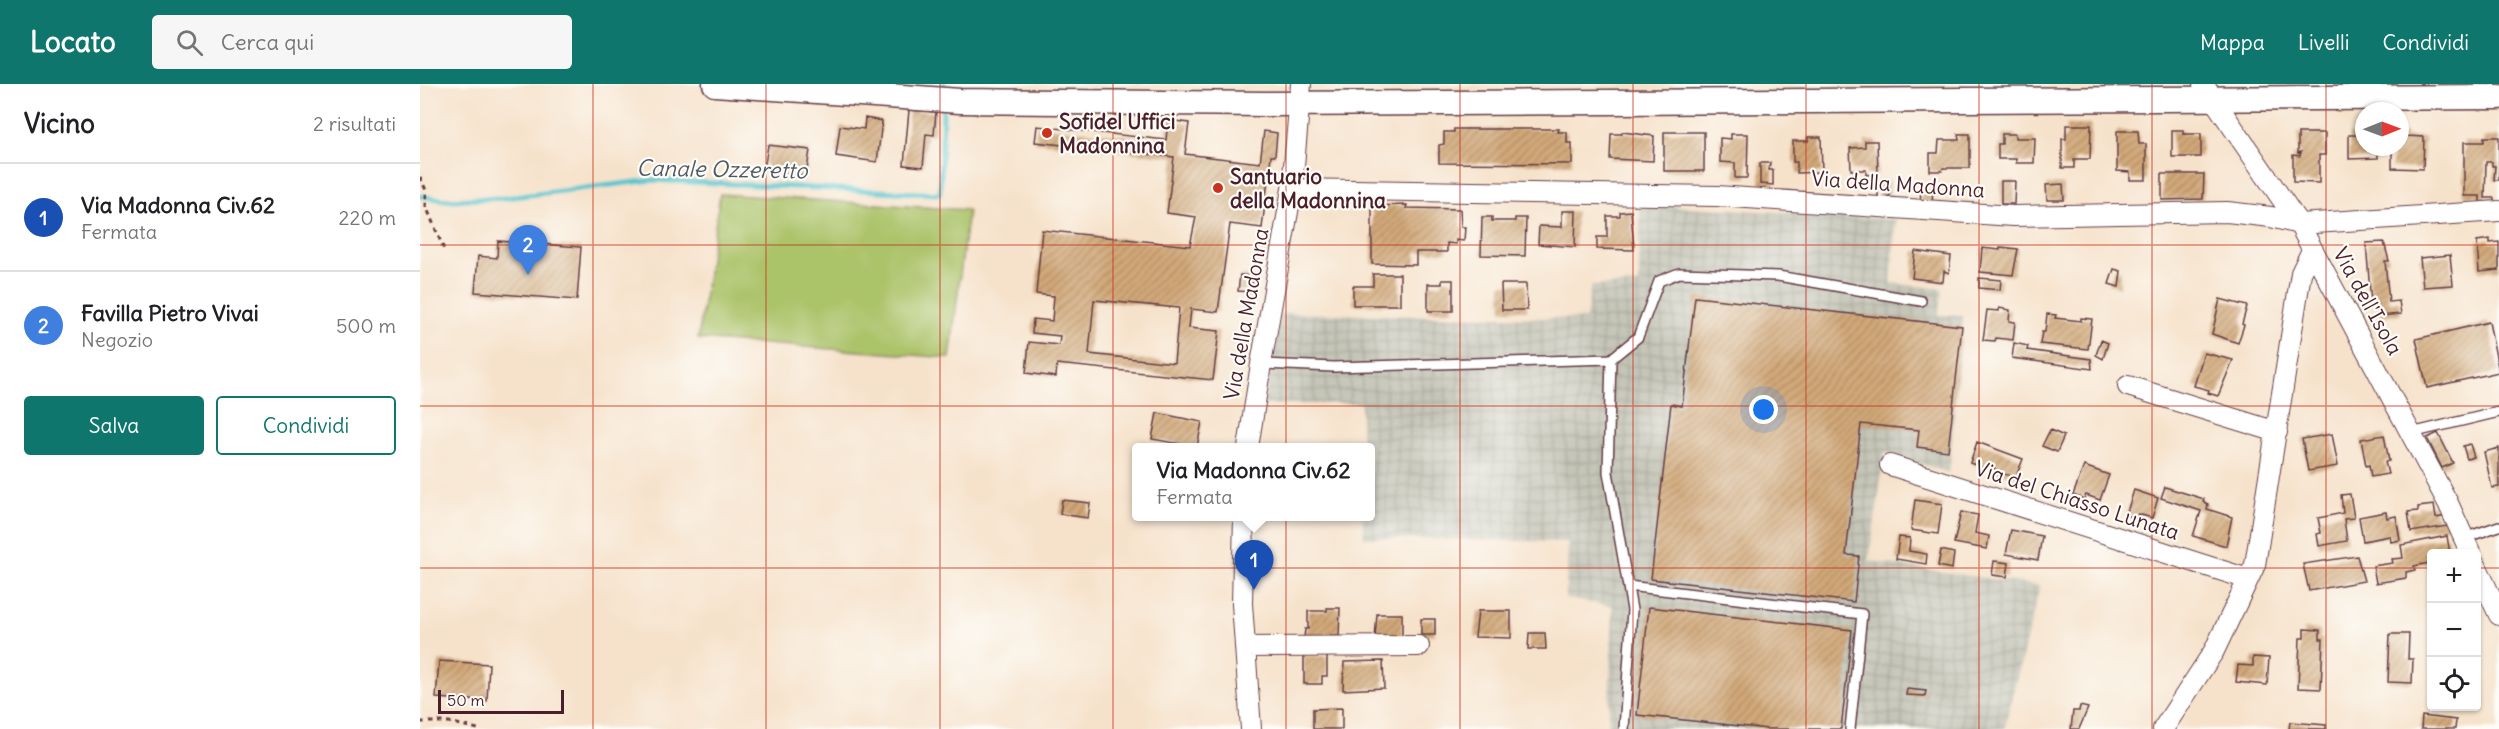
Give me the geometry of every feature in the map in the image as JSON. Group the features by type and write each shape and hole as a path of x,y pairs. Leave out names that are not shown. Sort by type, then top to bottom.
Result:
{"street":[{"path":"716,84 960,101 1300,94 2208,92 2499,97"},
{"name":"Via dell'Isola","path":"2208,92 2304,224 2312,250 2411,433 2468,546"},
{"name":"Via della Madonna","path":"1249,443 1292,189 1300,94"},
{"name":"Via della Madonna","path":"1292,189 1717,196 2013,216 2227,212 2271,217 2304,224 2499,211"},
{"path":"2163,729 2214,651 2255,565 2301,273 2312,250"},
{"path":"2128,386 2277,432"},
{"name":"Via del Chiasso Lunata","path":"1890,465 2248,579"},
{"path":"1244,521 1242,604 1251,729"},
{"path":"2481,577 2499,615"},
{"path":"1245,647 1419,646"}],"lane":[{"path":"1261,364 1334,367 1611,359 1638,337 1659,281 1679,273 1778,276 1921,301"},
{"path":"1611,359 1608,472 1632,610 1624,729"},
{"path":"2411,433 2499,412"},
{"path":"2468,546 2499,526"},
{"path":"1628,586 1862,614 1850,729"}],"path":[{"path":"420,177 426,190 426,206 445,252"},
{"path":"420,722 449,722 478,729"}],"shaded area":[{"path":"1640,204 1896,219 1891,283 1943,289 1938,315 1963,315 1949,473 1885,452 1869,561 2040,586 2004,729 1608,729 1613,606 1566,599 1568,542 1364,538 1363,521 1375,521 1375,443 1362,443 1361,403 1264,405 1281,313 1586,319 1591,286 1639,284"}],"green space":[{"path":"720,194 968,210 950,358 698,339"}],"building":[{"path":"909,110 936,112 934,135 926,134 923,167 904,165"},
{"path":"865,118 882,121 877,162 836,156 840,126 864,129"},
{"path":"1168,120 1189,123 1185,154 1260,163 1264,131 1277,133 1275,156 1271,156 1262,228 1230,224 1218,312 1191,309 1189,328 1219,331 1213,380 1057,364 1056,377 1026,373 1029,342 1059,345 1060,336 1032,333 1033,319 1052,321 1054,296 1036,294 1042,230 1190,246 1196,217 1167,213 1174,157 1035,142 1037,126 1166,140","holes":["1094,300 1179,308 1174,363 1089,354"]},
{"path":"2066,125 2091,125 2090,159 2074,159 2074,168 2062,168 2062,139 2066,139"},
{"path":"1454,129 1559,129 1558,132 1567,132 1567,143 1572,143 1572,164 1439,163 1439,145 1444,144 1444,132 1454,132"},
{"path":"2172,130 2183,130 2183,134 2201,134 2201,157 2172,157"},
{"path":"2117,131 2138,131 2139,144 2146,144 2146,180 2130,180 2130,172 2117,171"},
{"path":"1622,132 1654,136 1653,161 1610,159 1611,134 1622,134"},
{"path":"1664,132 1704,132 1704,171 1664,171"},
{"path":"2298,133 2325,133 2325,155 2319,155 2319,183 2293,182 2293,155 2300,156 2301,152 2298,153"},
{"path":"1731,134 1748,134 1747,178 1735,178 1735,163 1720,162 1720,138 1731,139"},
{"path":"1958,134 1970,134 1970,168 1943,168 1942,171 1930,171 1930,153 1938,153 1939,140 1959,140"},
{"path":"2002,134 2015,134 2015,138 2035,138 2034,163 2016,163 2016,159 1998,159 1998,144 2002,144"},
{"path":"2349,135 2355,135 2355,156 2378,156 2378,158 2349,159"},
{"path":"2409,136 2424,137 2423,169 2392,168 2392,156 2409,156"},
{"path":"1808,137 1821,137 1822,172 1797,173 1797,162 1793,162 1793,141 1808,141"},
{"path":"2484,137 2499,137 2499,180 2494,180 2495,166 2492,166 2492,162 2486,162 2485,198 2494,198 2494,204 2480,204 2480,196 2464,196 2464,142 2484,142"},
{"path":"1865,141 1877,141 1878,174 1866,175 1866,170 1851,170 1850,148 1865,147"},
{"path":"768,145 810,150 806,176 764,170"},
{"path":"1760,163 1770,163 1769,170 1773,170 1773,185 1760,184"},
{"path":"2162,174 2204,174 2203,199 2162,200"},
{"path":"1878,180 1889,180 1890,196 1878,197"},
{"path":"2001,181 2015,181 2014,204 2001,204"},
{"path":"2063,184 2064,200 2047,200 2046,185"},
{"path":"1921,190 1933,190 1932,203 1920,202"},
{"path":"1407,205 1406,208 1460,209 1461,227 1465,227 1464,241 1456,240 1456,244 1447,243 1447,252 1416,252 1416,265 1372,264 1372,206"},
{"path":"1562,211 1576,211 1575,247 1538,244 1539,226 1562,227"},
{"path":"1631,211 1634,250 1597,249 1597,237 1607,237 1607,216 1620,216 1620,212"},
{"path":"1482,217 1492,217 1492,221 1515,221 1515,218 1526,218 1525,256 1481,255"},
{"path":"2490,239 2490,243 2499,242 2499,270 2479,272 2477,241"},
{"path":"498,241 581,247 577,300 475,292 478,256 497,258"},
{"path":"2384,242 2389,261 2385,261 2389,302 2399,301 2401,314 2379,316 2378,303 2371,303 2366,243"},
{"path":"2000,247 2018,249 2013,275 1980,272 1982,248 2000,250"},
{"path":"1915,251 1951,256 1949,273 1944,271 1943,282 1912,278"},
{"path":"2450,255 2453,285 2423,287 2420,258"},
{"path":"2114,269 2121,271 2119,287 2109,284"},
{"path":"1373,274 1400,274 1400,305 1353,305 1353,286 1373,286"},
{"path":"1240,275 1253,276 1251,292 1238,291"},
{"path":"1979,278 2001,280 2000,290 1979,288"},
{"path":"1442,280 1453,280 1453,311 1428,311 1428,284 1442,284"},
{"path":"1501,284 1526,284 1527,310 1502,310"},
{"path":"1695,297 1962,326 1948,451 1917,447 1919,430 1861,424 1846,555 1859,556 1854,602 1651,579 1671,404 1682,406"},
{"path":"2220,299 2247,306 2238,343 2212,334"},
{"path":"1999,308 2010,310 2009,321 2015,322 2013,340 1996,338 1995,341 1983,340 1987,310 1999,311"},
{"path":"2047,314 2056,315 2055,318 2081,321 2081,318 2092,319 2088,349 2040,344 2042,332 2045,332"},
{"path":"2489,322 2499,372 2427,388 2416,339"},
{"path":"2101,340 2108,343 2103,359 2096,355"},
{"path":"2014,343 2028,346 2027,350 2091,359 2092,369 2012,358"},
{"path":"2204,353 2233,360 2218,396 2208,393 2209,390 2194,386"},
{"path":"1157,413 1202,422 1198,443 1174,443 1152,439"},
{"path":"2050,430 2064,436 2057,452 2042,446"},
{"path":"2438,433 2453,463 2442,468 2427,438"},
{"path":"2332,434 2338,466 2308,471 2302,439"},
{"path":"2384,435 2389,461 2385,462 2388,474 2371,477 2369,465 2366,466 2361,439"},
{"path":"1977,442 2023,459 2016,477 1994,472 1995,468 1990,467 1989,470 1970,463"},
{"path":"2470,444 2474,457 2467,459 2463,446"},
{"path":"2499,448 2499,487 2492,488 2484,452"},
{"path":"2084,466 2109,475 2100,500 2086,495 2084,499 2073,495"},
{"path":"2165,487 2204,499 2203,502 2208,504 2207,509 2232,517 2226,546 2193,536 2201,511 2161,498"},
{"path":"2134,490 2158,498 2152,518 2138,514 2136,518 2126,515"},
{"path":"2350,494 2354,518 2344,519 2347,541 2319,546 2317,534 2321,533 2318,518 2343,513 2341,495"},
{"path":"1062,500 1090,503 1088,518 1060,514"},
{"path":"1915,500 1942,504 1938,534 1911,530"},
{"path":"2434,505 2436,518 2446,516 2448,526 2411,532 2408,512 2418,511 2418,507"},
{"path":"1961,512 1978,515 1975,533 1989,536 1987,549 1954,543"},
{"path":"2386,512 2387,518 2396,516 2400,540 2391,542 2390,536 2363,541 2359,517"},
{"path":"2011,530 2042,536 2038,560 2006,554"},
{"path":"2447,536 2449,549 2427,549 2427,563 2414,566 2415,570 2406,572 2406,578 2376,583 2373,566 2393,563 2392,559 2403,558 2401,545"},
{"path":"1899,537 1910,538 1909,551 1927,554 1926,564 1896,559"},
{"path":"1941,550 1954,553 1952,569 1938,566"},
{"path":"2357,556 2364,581 2309,591 2303,564"},
{"path":"1994,561 2009,563 2007,577 1992,575"},
{"path":"1649,607 1852,630 1841,729 1768,729 1637,715"},
{"path":"1327,608 1340,608 1339,636 1304,638 1305,629 1308,629 1308,611 1327,611"},
{"path":"1478,611 1511,611 1511,638 1475,637"},
{"path":"1377,614 1402,614 1402,639 1375,639"},
{"path":"1421,619 1435,619 1435,635 1421,635"},
{"path":"2304,629 2320,630 2320,639 2323,639 2321,689 2298,688 2300,638 2304,638"},
{"path":"1529,633 1545,633 1546,649 1528,649"},
{"path":"2390,634 2409,634 2408,659 2413,659 2412,683 2388,682"},
{"path":"1304,656 1327,656 1327,676 1322,676 1322,684 1304,684"},
{"path":"2253,657 2269,658 2267,685 2236,682 2238,665 2253,666"},
{"path":"439,661 489,664 487,701 436,698"},
{"path":"1383,661 1384,688 1343,690 1344,662"},
{"path":"1907,689 1926,691 1925,696 1906,695"},
{"path":"2080,706 2088,708 2079,729 2071,729 2073,711 2079,711"},
{"path":"1342,708 1342,729 1313,729 1313,709"},
{"path":"2422,716 2456,720 2455,729 2421,729"},
{"path":"2290,722 2326,725 2326,729 2289,729"}],"waterway":[{"name":"Canale Ozzeretto","path":"420,196 447,200 504,198 652,180 940,194 943,111"}],"place":[{"name":"Sofidel Uffici Madonnina","path":"1047,133"},
{"name":"Santuario della Madonnina","path":"1218,188"},
{"name":"Favilla Pietro Vivai","path":"528,275"},
{"name":"Via Madonna Civ.62","path":"1254,590"}]}
